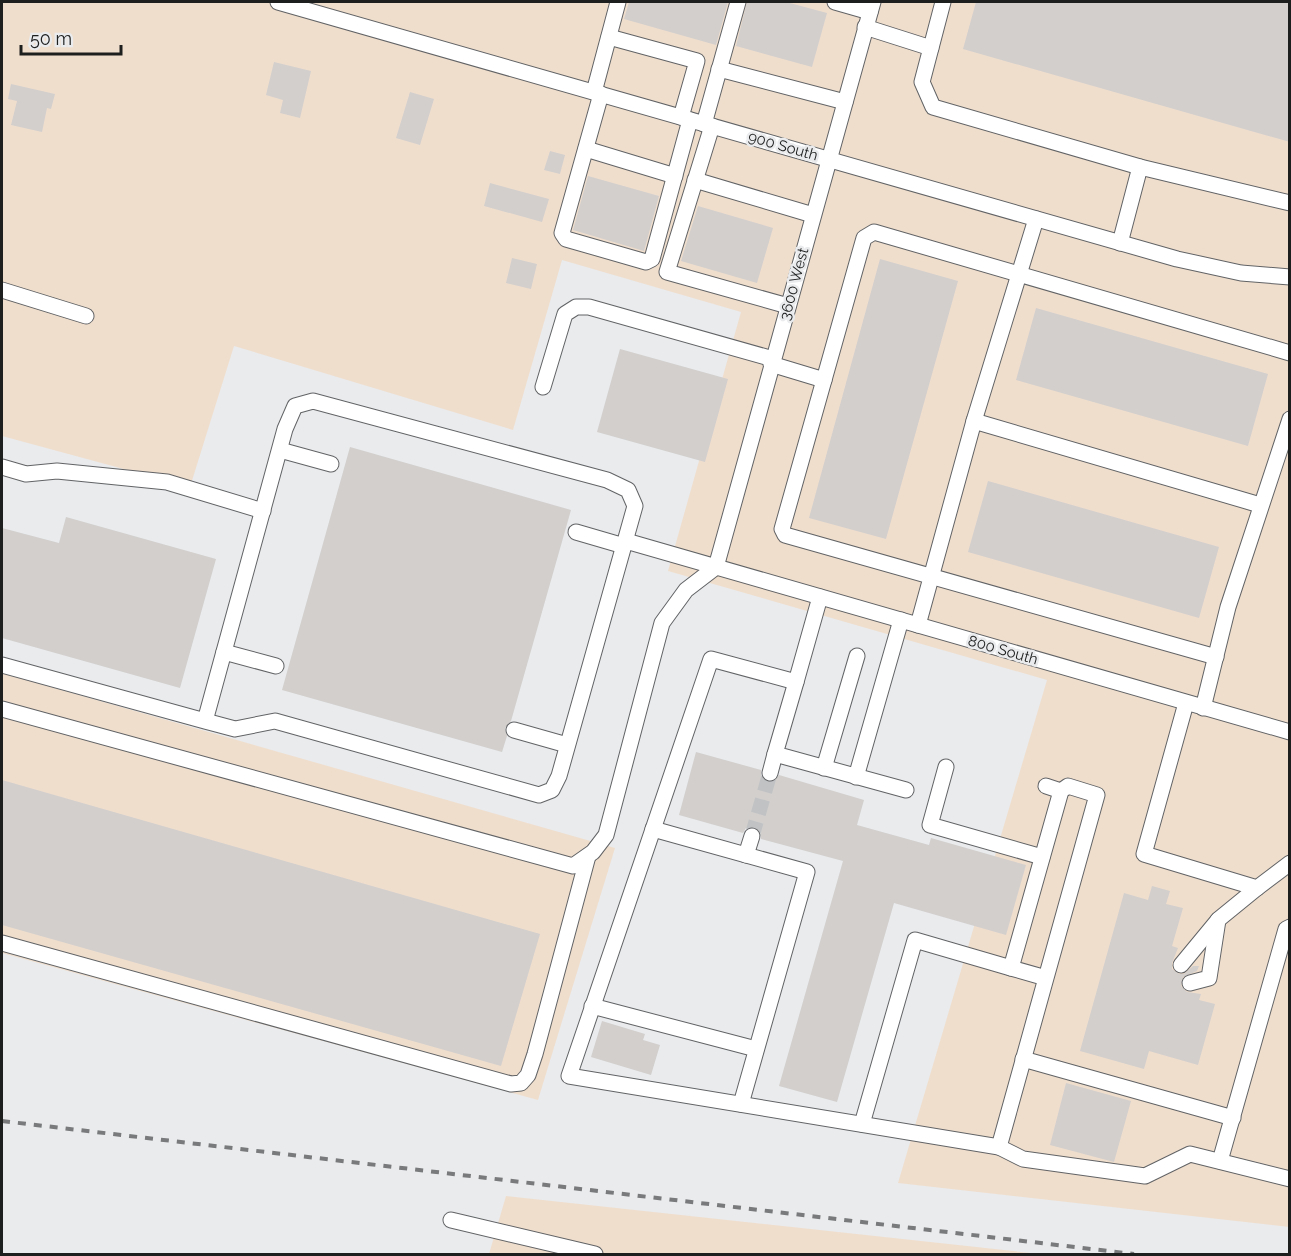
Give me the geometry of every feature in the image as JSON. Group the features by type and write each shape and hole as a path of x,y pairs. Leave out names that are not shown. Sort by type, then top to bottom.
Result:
{"street":[{"name":"900 South","path":"278,2 317,7 598,93 1120,243 1220,269 1290,277"},
{"path":"618,2 586,149 562,233 566,239 649,262 675,176 719,69 738,2"},
{"path":"835,2 871,7"},
{"path":"944,2 922,82 933,108 1140,167 1290,203"},
{"name":"3600 West","path":"716,567 871,7"},
{"path":"866,27 931,48"},
{"path":"609,37 697,62 695,180 668,272 788,306"},
{"path":"719,69 844,102"},
{"path":"586,149 675,176"},
{"path":"1120,243 1140,167"},
{"path":"695,180 813,215"},
{"path":"918,625 974,421 1036,219"},
{"path":"1216,657 785,535 782,529 864,238 874,232 1290,353"},
{"path":"2,290 86,316"},
{"path":"543,387 565,314 576,307 589,307 772,361 824,380"},
{"path":"2,665 205,721 235,729 275,721 539,795 552,790 567,745 636,506 628,490 607,480 313,401 295,406 280,450 205,721"},
{"path":"1203,708 1228,608 1290,419"},
{"path":"974,421 1260,505"},
{"path":"280,450 331,464"},
{"path":"2,467 26,474 57,471 167,482 264,511"},
{"name":"800 South","path":"576,532 716,567 1290,732"},
{"path":"2,709 573,866 588,856 606,835 662,623 686,590 716,567"},
{"path":"770,773 820,597"},
{"path":"856,777 901,620"},
{"path":"224,652 276,666"},
{"path":"824,768 856,656"},
{"path":"796,682 711,659 569,1076 999,1147 1023,1159 1145,1176 1190,1154 1290,1179"},
{"path":"1186,703 1144,854 1257,888"},
{"path":"514,730 567,745"},
{"path":"776,754 906,790"},
{"path":"946,767 930,825 1042,857"},
{"path":"1046,786 1061,791"},
{"path":"999,1147 1097,795 1068,786 1061,791 1011,968"},
{"path":"653,829 807,872 741,1104"},
{"path":"746,855 752,836"},
{"path":"2,943 511,1084 521,1083 528,1075 535,1054 588,856"},
{"path":"1180,965 1219,919 1290,863"},
{"path":"1190,983 1209,978 1219,919"},
{"path":"1220,1161 1286,929 1290,927"},
{"path":"862,1124 915,940 1046,978"},
{"path":"592,1006 756,1049"},
{"path":"1023,1059 1233,1118"},
{"path":"451,1221 596,1254"}],"shaded area":[{"path":"2,2 1289,2 1289,1227 898,1183 1047,680 668,571 741,312 562,260 513,430 234,346 190,487 2,436"},
{"path":"2,673 615,848 538,1100 2,953"},
{"path":"506,1196 1040,1254 489,1254"}],"building":[{"path":"629,2 728,2 716,45 624,19"},
{"path":"747,2 786,2 827,13 812,67 736,46"},
{"path":"976,2 1290,2 1290,142 963,49"},
{"path":"274,62 311,71 300,118 280,113 283,100 266,95"},
{"path":"11,84 55,94 51,109 47,108 42,132 11,125 17,101 8,99"},
{"path":"410,92 434,99 420,145 396,138"},
{"path":"550,151 565,155 560,174 544,170"},
{"path":"588,176 659,196 644,251 573,230"},
{"path":"490,183 549,199 542,222 484,206"},
{"path":"698,206 773,228 757,283 681,261"},
{"path":"512,258 537,264 531,289 506,283"},
{"path":"880,259 958,281 886,539 809,518"},
{"path":"1036,308 1268,374 1248,446 1016,380"},
{"path":"620,349 728,379 705,462 597,432"},
{"path":"350,447 571,510 511,721 505,728 507,736 502,752 282,690"},
{"path":"988,481 1219,547 1199,618 968,552"},
{"path":"66,517 216,559 180,688 2,638 2,528 59,543"},
{"path":"696,752 761,770 761,776 767,782 773,782 779,775 864,800 857,825 929,845 931,838 1026,865 1006,935 894,903 837,1102 779,1086 843,861 761,839 760,830 754,827 746,828 743,833 679,815"},
{"path":"2,780 540,934 501,1066 2,925"},
{"path":"1152,886 1170,891 1166,904 1183,908 1172,946 1178,948 1172,969 1179,974 1184,974 1193,966 1199,966 1197,971 1183,977 1181,986 1187,992 1201,994 1199,1000 1215,1004 1198,1065 1149,1051 1144,1069 1080,1051 1124,893 1148,900"},
{"path":"602,1021 645,1034 643,1040 660,1045 651,1075 591,1057"},
{"path":"1066,1083 1131,1101 1114,1162 1050,1145"}],"tunnel":[{"path":"752,836 770,773"}],"railway":[{"path":"2,1121 1134,1254"}]}
